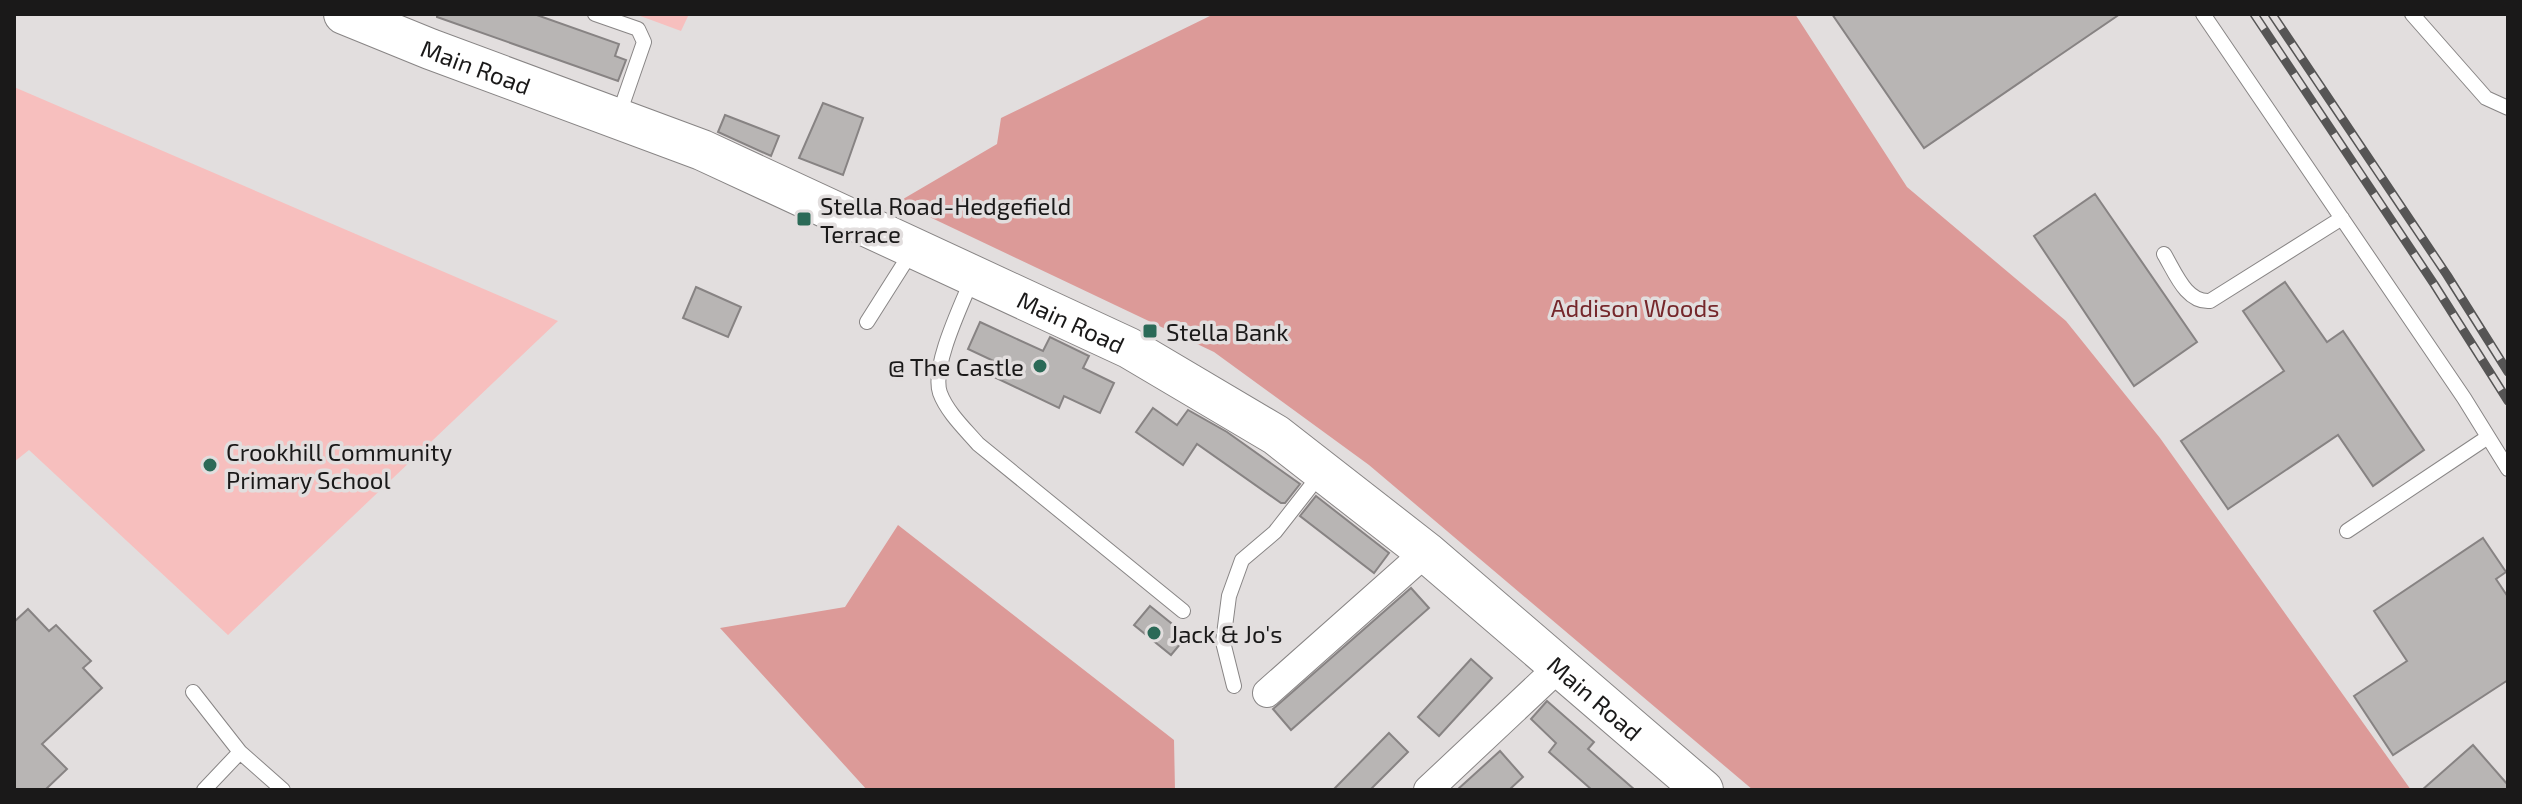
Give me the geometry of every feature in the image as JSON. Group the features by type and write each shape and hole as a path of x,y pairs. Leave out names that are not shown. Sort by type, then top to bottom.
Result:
{"main road":[{"name":"Main Road","path":"344,14 702,150 1129,348 1276,435 1426,552 1703,790"}],"street":[{"path":"1267,693 1426,552"},
{"path":"1428,790 1560,666"}],"lane":[{"path":"595,14 638,29 644,42 618,119"},
{"path":"2203,14 2508,469"},
{"path":"2412,14 2486,98 2508,108"},
{"path":"2164,254 2189,295 2200,302 2210,301 2342,218"},
{"path":"867,322 914,248"},
{"path":"974,275 943,352 939,391 945,401 978,444 1183,611"},
{"path":"2347,531 2488,437"},
{"path":"1234,686 1223,642 1229,596 1242,560 1275,532 1322,472"},
{"path":"193,692 240,752 283,790"},
{"path":"204,790 240,752"}],"shaded area":[{"path":"635,14 689,14 681,31"},
{"name":"Crookhill Community Primary School","path":"14,87 558,321 228,635 29,450 14,462"}],"green space":[{"name":"Addison Woods","path":"1214,14 1795,14 1907,187 2066,321 2160,438 2411,790 1753,790 1369,465 1214,352 898,202 997,144 1001,118"},
{"path":"898,525 1174,740 1175,790 867,790 720,628 845,607"}],"building":[{"path":"437,14 534,14 619,44 615,56 626,60 618,81 437,17"},
{"path":"1832,14 2120,14 1924,148"},
{"path":"823,103 863,118 843,175 799,158"},
{"path":"725,115 779,136 771,156 718,132"},
{"path":"2095,194 2197,342 2134,386 2034,236"},
{"path":"2285,282 2327,342 2343,331 2424,450 2373,486 2338,435 2228,509 2181,441 2284,371 2243,311"},
{"path":"696,287 741,307 728,337 683,318"},
{"name":"@ The Castle","path":"980,322 1043,351 1050,337 1089,356 1083,368 1114,383 1100,413 1064,396 1059,408 992,376 998,363 968,349"},
{"path":"1153,408 1177,425 1188,410 1227,432 1300,484 1285,503 1281,503 1197,444 1183,465 1136,432"},
{"path":"1316,496 1389,553 1374,573 1300,516"},
{"path":"2483,538 2506,572 2496,579 2508,597 2508,680 2393,755 2354,696 2407,661 2374,611"},
{"path":"1411,588 1429,608 1291,730 1273,709"},
{"path":"1150,606 1187,636 1171,655 1134,625"},
{"path":"28,609 49,631 56,625 91,661 83,668 102,688 42,744 67,769 45,790 14,790 14,622"},
{"path":"1471,659 1492,678 1439,736 1418,717"},
{"path":"1547,701 1594,742 1588,749 1635,790 1592,790 1549,752 1556,743 1531,719"},
{"path":"1389,733 1408,752 1370,790 1333,790"},
{"path":"2473,745 2508,785 2508,790 2422,790"},
{"path":"1500,751 1523,777 1509,790 1457,790"}],"railway":[{"path":"2254,14 2508,401"},
{"path":"2272,14 2447,275 2508,372"}],"place":[{"name":"Stella Road-Hedgefield Terrace","path":"804,219"},
{"name":"Stella Bank","path":"1150,331"},
{"name":"@ The Castle","path":"1040,366"},
{"name":"Crookhill Community Primary School","path":"210,465"},
{"name":"Jack & Jo's","path":"1154,633"}]}
